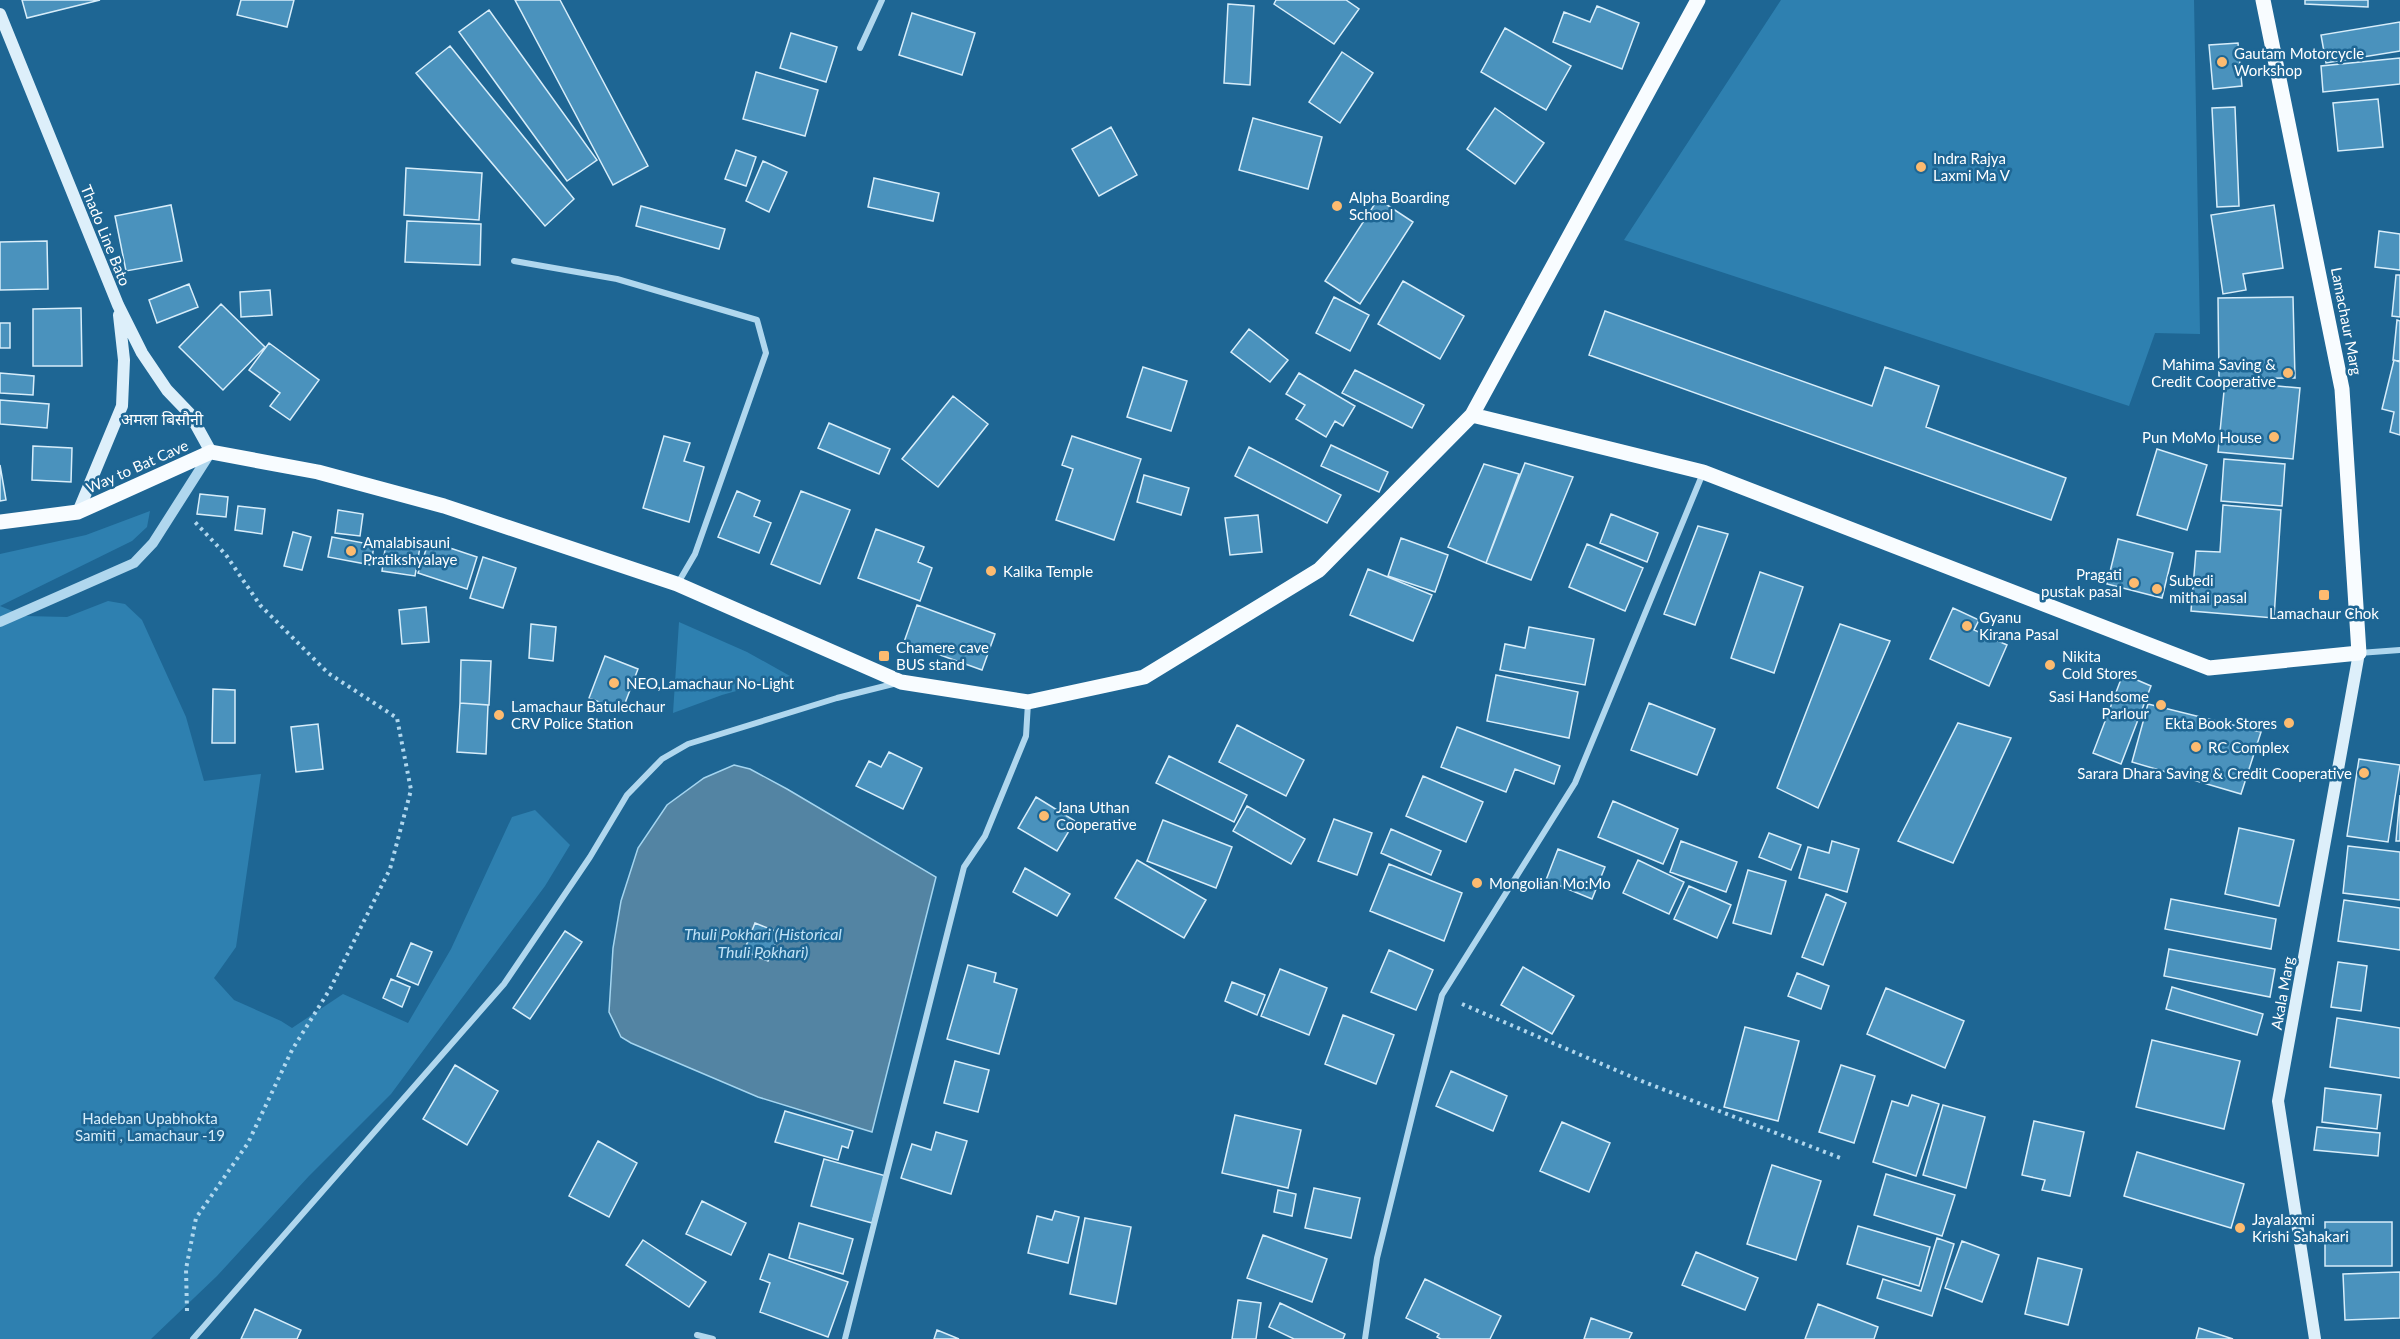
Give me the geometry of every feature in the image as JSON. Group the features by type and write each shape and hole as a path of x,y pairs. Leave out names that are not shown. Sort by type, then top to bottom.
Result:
{"main road":[{"path":"211,452 318,472 444,506 677,584 901,682 1028,702 1144,676 1319,570 1472,415 1698,0"},
{"name":"Lamachaur Marg","path":"2263,0 2342,389 2359,653"},
{"name":"Thado Line Bato","path":"0,14 118,305 142,353 167,390 190,414 211,452"},
{"name":"Way to Bat Cave","path":"78,512 122,406 124,360 118,305"},
{"path":"1472,415 1703,472 2209,668 2359,653"},
{"name":"Way to Bat Cave","path":"0,522 78,512 211,452"},
{"name":"Akala Marg","path":"2315,1339 2278,1101 2359,653"}],"street":[{"path":"860,48 882,0"},
{"path":"514,261 617,279 757,320 766,353 695,554 677,584"},
{"path":"0,622 134,563 153,543 211,452"},
{"path":"1365,1339 1377,1258 1442,995 1575,783 1703,472"},
{"path":"2359,653 2400,650"},
{"path":"193,1339 504,984 590,856 627,795 662,759 688,744 837,698 901,682"},
{"path":"845,1339 964,867 985,836 1026,736 1028,702"},
{"path":"697,1335 713,1339"}],"path":[{"path":"177,503 225,555 260,605 328,674 397,718 411,790 390,869 330,989 292,1050 248,1143 196,1218 186,1269 187,1316"},
{"path":"1442,995 1639,1080 1843,1159"}],"green space":[{"name":"Indra Rajya Laxmi Ma V","path":"1781,0 2194,0 2200,334 2155,333 2129,406 1624,240"},
{"path":"150,511 147,527 132,541 0,606 0,554 86,535"},
{"name":"Hadeban Upabhokta Samiti , Lamachaur -19","path":"108,601 125,604 142,620 186,717 204,781 261,774 236,947 214,978 234,1000 292,1028 343,994 408,1023 451,949 512,817 535,810 570,845 545,886 391,1094 309,1176 217,1276 151,1339 0,1339 0,606 25,616 67,617"},
{"path":"679,622 747,652 790,676 722,695 673,713"}],"water":[{"name":"Thuli Pokhari (Historical Thuli Pokhari)","path":"734,765 750,769 787,789 936,877 872,1132 758,1097 631,1043 621,1037 609,1012 613,948 621,901 638,848 667,805 704,778"}],"building":[{"path":"22,0 100,0 27,18"},
{"path":"241,0 294,0 287,27 237,15"},
{"path":"515,0 560,0 648,166 613,185"},
{"path":"1276,0 1346,0 1359,9 1334,44 1274,4"},
{"path":"2305,0 2368,0 2368,7 2305,4"},
{"path":"1228,4 1254,6 1250,85 1224,83"},
{"path":"1597,6 1639,23 1622,69 1553,42 1564,12 1590,22"},
{"path":"489,10 597,160 567,181 459,32"},
{"path":"912,13 975,33 962,75 899,55"},
{"path":"2400,22 2400,51 2326,63 2321,35"},
{"path":"1505,28 1571,66 1546,110 1481,72"},
{"path":"791,33 837,47 826,82 780,68"},
{"path":"2238,43 2242,86 2213,89 2209,45"},
{"path":"450,46 574,199 545,226 416,73"},
{"path":"1342,52 1373,73 1340,123 1309,102"},
{"path":"2400,58 2400,84 2323,92 2321,66"},
{"path":"756,72 818,90 805,136 743,119"},
{"path":"2378,99 2383,147 2338,151 2333,103"},
{"path":"2235,107 2239,206 2217,207 2212,108"},
{"path":"1495,108 1544,143 1515,184 1467,149"},
{"path":"1253,118 1322,137 1308,189 1239,170"},
{"path":"1111,127 1137,175 1099,196 1072,149"},
{"path":"736,150 756,157 746,186 725,179"},
{"path":"763,161 787,172 769,212 746,201"},
{"path":"406,168 482,173 479,220 404,215"},
{"path":"874,178 939,193 933,221 868,207"},
{"path":"1378,199 1413,222 1360,304 1325,281"},
{"path":"171,205 182,261 126,271 115,216"},
{"path":"2274,205 2283,268 2243,274 2246,290 2223,294 2211,215"},
{"path":"641,206 725,229 719,249 636,226"},
{"path":"407,221 481,224 480,265 405,262"},
{"path":"2379,231 2400,234 2400,270 2375,267"},
{"path":"47,241 48,289 0,290 0,242"},
{"path":"2396,275 2400,275 2400,317 2392,316"},
{"path":"1403,281 1464,316 1440,359 1378,324"},
{"path":"189,284 198,307 157,323 149,300"},
{"path":"270,290 272,315 241,317 240,292"},
{"path":"1334,297 1369,315 1350,351 1316,333"},
{"path":"2293,297 2295,378 2219,379 2218,298"},
{"path":"221,304 265,347 223,390 179,347"},
{"path":"81,308 82,366 33,366 33,309"},
{"path":"1605,311 1872,406 1885,367 1939,386 1926,427 2066,478 2051,520 1589,355"},
{"path":"2397,320 2400,321 2400,361 2393,360"},
{"path":"0,323 10,323 10,348 0,348"},
{"path":"1249,329 1288,360 1270,382 1231,352"},
{"path":"269,343 319,380 290,420 270,406 280,393 249,370"},
{"path":"2394,360 2400,362 2400,435 2390,432 2394,412 2382,409"},
{"path":"1143,367 1187,381 1171,431 1127,417"},
{"path":"1355,370 1424,405 1412,428 1342,393"},
{"path":"0,373 34,376 33,395 0,393"},
{"path":"1299,373 1355,406 1343,426 1335,421 1326,437 1296,419 1305,405 1286,394"},
{"path":"2225,381 2300,388 2293,459 2218,452"},
{"path":"953,396 988,424 938,487 902,459"},
{"path":"0,400 49,404 47,428 0,424"},
{"path":"829,423 890,449 879,474 818,448"},
{"path":"664,436 690,443 684,461 704,467 689,522 643,508"},
{"path":"1072,436 1141,459 1114,540 1056,520 1073,469 1062,465"},
{"path":"1331,445 1388,472 1379,492 1321,466"},
{"path":"33,446 72,448 71,482 32,480"},
{"path":"1249,447 1341,495 1327,523 1235,476"},
{"path":"2157,449 2207,465 2187,530 2137,515"},
{"path":"2224,459 2285,464 2282,506 2221,501"},
{"path":"1525,463 1573,477 1531,580 1486,563"},
{"path":"1484,464 1519,474 1486,563 1448,547"},
{"path":"0,465 6,500 0,501"},
{"path":"1144,475 1189,488 1181,515 1137,502"},
{"path":"737,491 760,501 754,516 771,523 759,553 718,537"},
{"path":"801,491 850,510 820,584 771,564"},
{"path":"200,494 228,497 226,517 197,514"},
{"path":"2223,505 2281,510 2274,618 2191,611 2196,551 2220,552"},
{"path":"238,506 265,509 262,534 235,530"},
{"path":"338,510 363,514 360,536 335,533"},
{"path":"1611,514 1658,533 1647,562 1600,543"},
{"path":"1258,515 1262,552 1230,555 1225,518"},
{"path":"1698,526 1728,534 1695,625 1664,614"},
{"path":"876,529 924,547 918,562 932,568 920,601 858,578"},
{"path":"293,532 311,537 302,570 284,566"},
{"name":"Amalabisauni Pratikshyalaye","path":"332,537 374,545 371,565 328,557"},
{"path":"1401,538 1448,555 1435,592 1388,576"},
{"path":"2118,539 2173,553 2162,598 2107,584"},
{"path":"429,541 477,557 467,589 418,573"},
{"path":"386,542 420,547 415,576 382,571"},
{"path":"1587,544 1643,568 1625,611 1569,587"},
{"path":"483,557 516,568 503,608 470,598"},
{"path":"1368,569 1432,595 1413,641 1350,615"},
{"path":"1760,572 1803,587 1774,673 1731,658"},
{"path":"917,605 995,634 982,670 904,642"},
{"path":"426,607 429,642 402,644 399,610"},
{"path":"1953,608 1979,620 1974,630 2007,645 1989,686 1930,659"},
{"path":"531,624 556,627 553,661 529,658"},
{"path":"1840,624 1890,641 1818,808 1777,788"},
{"path":"1529,627 1594,639 1585,685 1500,670 1505,644 1525,648"},
{"name":"NEO,Lamachaur No-Light","path":"605,656 638,669 622,711 589,698"},
{"path":"461,660 491,661 489,705 460,703"},
{"path":"2123,674 2151,686 2121,764 2093,753"},
{"path":"1496,675 1578,692 1569,738 1487,721"},
{"path":"213,689 235,690 235,743 212,743"},
{"path":"460,703 488,705 486,754 457,752"},
{"path":"1649,703 1715,729 1697,775 1631,750"},
{"name":"RC Complex","path":"2148,704 2261,732 2241,794 2132,762"},
{"path":"1958,723 2011,738 1953,863 1898,841"},
{"path":"318,724 323,769 296,772 291,727"},
{"path":"1237,725 1304,760 1286,796 1219,762"},
{"path":"1457,727 1560,766 1554,784 1515,769 1506,792 1441,767"},
{"path":"889,752 922,768 903,809 856,786 869,761 881,767"},
{"path":"1169,756 1247,795 1234,822 1156,783"},
{"path":"2359,759 2400,765 2388,842 2347,836"},
{"path":"1423,776 1483,802 1466,842 1406,816"},
{"path":"2400,795 2400,841 2396,841"},
{"path":"1036,797 1075,821 1057,851 1018,828"},
{"path":"1613,801 1678,829 1663,864 1598,837"},
{"path":"1247,806 1305,839 1291,864 1233,831"},
{"path":"1334,819 1372,833 1357,875 1318,861"},
{"path":"1163,820 1232,847 1216,888 1147,861"},
{"path":"2239,828 2294,840 2279,906 2225,894"},
{"path":"1391,829 1441,851 1431,875 1381,853"},
{"path":"1769,833 1801,845 1791,870 1759,857"},
{"path":"1681,841 1737,862 1726,892 1670,872"},
{"path":"1832,841 1859,849 1847,892 1799,878 1808,847 1829,853"},
{"path":"2348,846 2400,852 2400,900 2343,893"},
{"path":"1558,849 1605,867 1592,899 1546,880"},
{"path":"1137,860 1206,900 1184,938 1115,898"},
{"path":"1638,860 1684,882 1669,914 1623,893"},
{"path":"1389,864 1462,893 1444,941 1370,911"},
{"path":"1025,868 1070,894 1057,916 1013,892"},
{"path":"1748,870 1786,881 1771,934 1733,923"},
{"path":"1689,886 1731,905 1717,938 1674,919"},
{"path":"1826,894 1846,903 1823,965 1802,957"},
{"path":"2171,899 2276,919 2271,949 2165,929"},
{"path":"2344,900 2400,908 2400,950 2338,941"},
{"path":"755,923 780,933 768,961 744,951"},
{"path":"565,931 582,942 530,1019 513,1008"},
{"path":"411,943 432,952 418,985 397,976"},
{"path":"2169,949 2275,969 2270,997 2164,976"},
{"path":"1389,950 1433,970 1416,1010 1371,992"},
{"path":"2338,962 2367,966 2361,1011 2331,1007"},
{"path":"968,965 996,973 994,982 1017,989 999,1054 947,1039"},
{"path":"1523,967 1574,996 1552,1034 1501,1005"},
{"path":"1280,969 1327,988 1309,1035 1261,1016"},
{"path":"1797,973 1829,986 1821,1009 1788,996"},
{"path":"391,979 410,987 402,1007 383,998"},
{"path":"1232,982 1265,995 1257,1015 1225,1001"},
{"path":"2172,987 2263,1014 2257,1035 2166,1009"},
{"path":"1886,988 1964,1021 1945,1068 1867,1034"},
{"path":"1343,1015 1394,1035 1376,1084 1325,1064"},
{"path":"2337,1018 2400,1028 2400,1078 2330,1067"},
{"path":"1745,1027 1799,1041 1778,1121 1724,1107"},
{"path":"2152,1040 2240,1061 2224,1129 2136,1107"},
{"path":"955,1061 989,1070 978,1112 944,1103"},
{"path":"455,1065 498,1091 467,1145 423,1119"},
{"path":"1841,1065 1875,1076 1854,1143 1819,1132"},
{"path":"1451,1071 1507,1096 1493,1131 1436,1106"},
{"path":"2325,1088 2381,1095 2377,1129 2322,1122"},
{"path":"1912,1095 1939,1104 1916,1176 1873,1162 1892,1101 1908,1106"},
{"path":"1943,1105 1985,1117 1966,1188 1923,1175"},
{"path":"785,1111 853,1131 848,1148 842,1146 838,1160 775,1142"},
{"path":"1235,1115 1301,1130 1288,1188 1222,1173"},
{"path":"2034,1121 2084,1132 2070,1196 2042,1190 2045,1180 2022,1175"},
{"path":"1562,1122 1610,1143 1589,1192 1540,1171"},
{"path":"2317,1127 2380,1133 2378,1156 2314,1150"},
{"path":"936,1132 967,1141 951,1194 901,1178 912,1144 931,1150"},
{"path":"598,1141 637,1163 609,1217 569,1196"},
{"path":"2137,1152 2244,1184 2231,1228 2124,1196"},
{"path":"824,1159 886,1176 872,1223 811,1206"},
{"path":"1772,1165 1821,1181 1796,1260 1747,1244"},
{"path":"1886,1174 1955,1195 1942,1236 1874,1215"},
{"path":"1314,1188 1360,1198 1351,1238 1305,1228"},
{"path":"1278,1190 1296,1194 1292,1216 1274,1212"},
{"path":"702,1201 746,1223 731,1255 686,1234"},
{"path":"1055,1211 1079,1217 1068,1263 1028,1253 1037,1216 1052,1220"},
{"path":"1085,1218 1131,1227 1116,1304 1070,1294"},
{"path":"2325,1222 2392,1222 2392,1266 2325,1266"},
{"path":"799,1223 853,1239 843,1274 789,1258"},
{"path":"1858,1226 1930,1247 1919,1286 1847,1264"},
{"path":"1263,1235 1327,1259 1312,1302 1247,1278"},
{"path":"1937,1238 1954,1244 1932,1316 1877,1298 1883,1279 1921,1291"},
{"path":"643,1240 706,1282 689,1307 626,1265"},
{"path":"1962,1241 1999,1255 1982,1302 1945,1288"},
{"path":"1696,1252 1758,1278 1745,1310 1682,1285"},
{"path":"769,1254 848,1282 828,1337 760,1312 770,1283 760,1279"},
{"path":"2038,1258 2082,1269 2068,1325 2025,1314"},
{"path":"2400,1272 2400,1318 2345,1320 2343,1274"},
{"path":"1425,1279 1501,1316 1490,1339 1441,1339 1437,1337 1439,1334 1406,1318"},
{"path":"1238,1300 1261,1303 1256,1339 1232,1339"},
{"path":"1280,1303 1345,1334 1343,1339 1294,1339 1269,1327"},
{"path":"1818,1304 1878,1327 1874,1339 1805,1339"},
{"path":"255,1309 301,1330 297,1339 241,1339"},
{"path":"1591,1318 1632,1333 1629,1339 1584,1339"},
{"path":"2199,1328 2233,1339 2196,1339"},
{"path":"937,1330 959,1339 934,1339"}],"place":[{"name":"Gautam Motorcycle Workshop","path":"2222,62"},
{"name":"Indra Rajya Laxmi Ma V","path":"1921,167"},
{"name":"Alpha Boarding School","path":"1337,206"},
{"name":"Mahima Saving & Credit Cooperative","path":"2288,373"},
{"name":"Pun MoMo House","path":"2274,437"},
{"name":"Amalabisauni Pratikshyalaye","path":"351,551"},
{"name":"Kalika Temple","path":"991,571"},
{"name":"Pragati pustak pasal","path":"2134,583"},
{"name":"Subedi mithai pasal","path":"2157,589"},
{"name":"Lamachaur Chok","path":"2324,595"},
{"name":"Gyanu Kirana Pasal","path":"1967,626"},
{"name":"Chamere cave BUS stand","path":"884,656"},
{"name":"Nikita Cold Stores","path":"2050,665"},
{"name":"NEO,Lamachaur No-Light","path":"614,683"},
{"name":"Sasi Handsome Parlour","path":"2161,705"},
{"name":"Lamachaur Batulechaur CRV Police Station","path":"499,715"},
{"name":"Ekta Book Stores","path":"2289,723"},
{"name":"RC Complex","path":"2196,747"},
{"name":"Sarara Dhara Saving & Credit Cooperative","path":"2364,773"},
{"name":"Jana Uthan Cooperative","path":"1044,816"},
{"name":"Mongolian Mo:Mo","path":"1477,883"},
{"name":"Jayalaxmi Krishi Sahakari","path":"2240,1228"}],"district":[{"name":"अमला बिसौनी","path":"162,418"}]}
